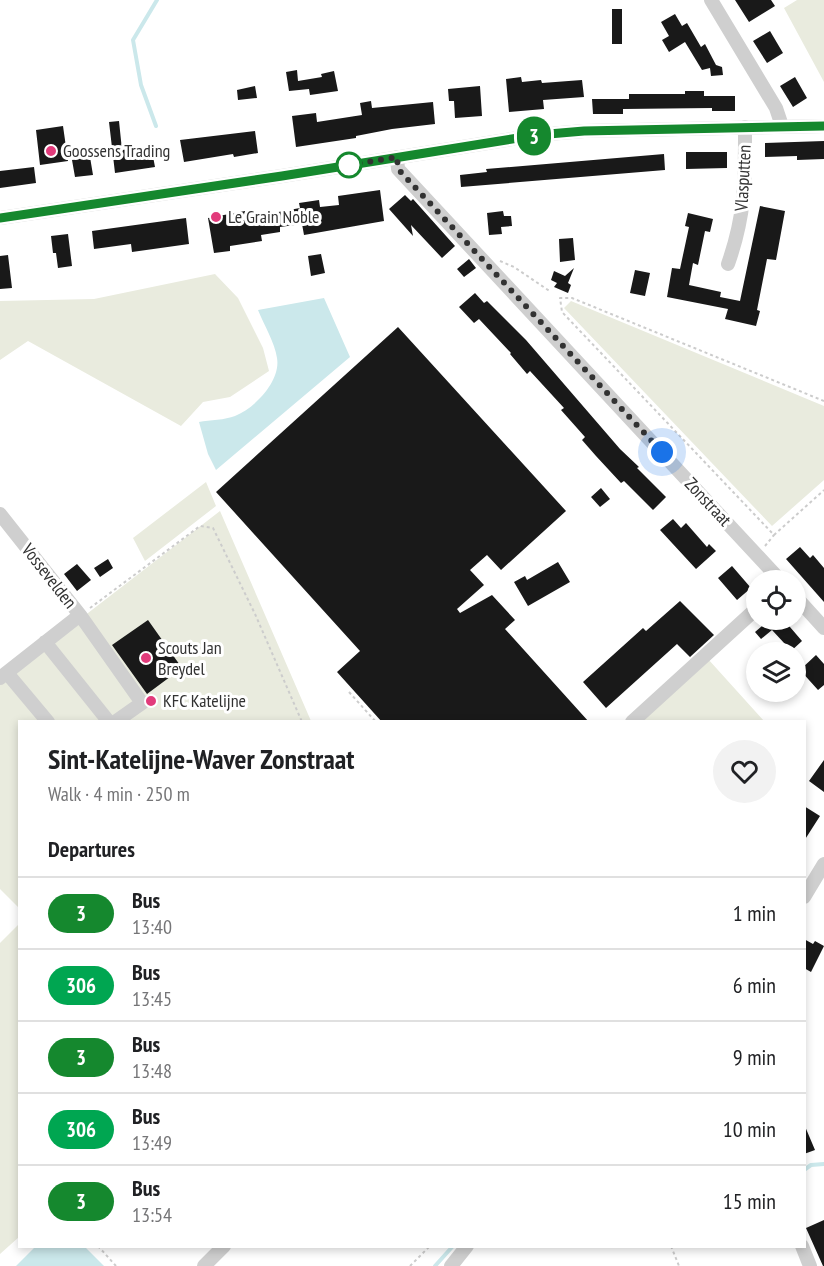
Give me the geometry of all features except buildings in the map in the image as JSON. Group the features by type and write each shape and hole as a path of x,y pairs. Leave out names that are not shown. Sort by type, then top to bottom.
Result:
{"street":[{"path":"711,0 776,108 783,126"},
{"path":"0,218 560,133 824,126"},
{"name":"Vlasputten","path":"728,264 744,203 745,127"},
{"name":"Zonstraat","path":"397,157 398,169 771,570"},
{"name":"Vossevelden","path":"0,513 80,615 3,676"},
{"path":"806,609 824,628"},
{"path":"80,615 146,708 119,720"},
{"path":"634,720 746,618"},
{"path":"45,642 107,720"},
{"path":"3,676 46,720"},
{"path":"806,894 824,864"},
{"path":"204,1266 222,1248"},
{"path":"450,1266 465,1248"},
{"path":"803,1248 810,1266"}],"path":[{"path":"494,271 500,261 504,261 551,292"},
{"path":"824,401 572,298 560,298 562,312 774,535 824,490"},
{"path":"80,615 200,526 213,528 255,614 301,720"},
{"path":"350,692 374,720"},
{"path":"100,1248 116,1266"},
{"path":"410,1266 428,1248"},
{"path":"672,1248 679,1266"}],"shaded area":[{"path":"797,0 824,0 824,82 784,8"},
{"path":"215,274 238,298 263,348 269,371 230,397 203,402 181,426 28,341 0,360 0,301 94,299"},
{"path":"571,301 824,406 824,480 772,526 564,308"},
{"path":"206,482 216,506 145,561 133,538"},
{"name":"KFC Katelijne","path":"220,511 311,720 18,720 18,907 0,889 0,681"},
{"path":"708,659 763,720 640,720"},
{"path":"18,925 18,1238 0,1254 0,943"}],"water":[{"path":"324,298 350,357 216,470 208,454 199,422 227,418 243,412 265,393 275,376 276,352 258,310"},
{"path":"34,1248 86,1248 104,1266 16,1266"}],"waterway":[{"path":"156,126 141,85 133,40 157,0"},
{"path":"806,1169 811,1165 824,1164"},
{"path":"435,1266 451,1248"}],"bus line":[{"name":"3","path":"0,218 537,135 584,131 824,126"}],"place":[{"name":"Goossens Trading","path":"51,151"},
{"name":"Le Grain Noble","path":"216,217"},
{"name":"Scouts Jan Breydel","path":"146,658"},
{"name":"KFC Katelijne","path":"151,701"}],"route":[{"path":"349,165 397,157 398,169 662,452"}]}
